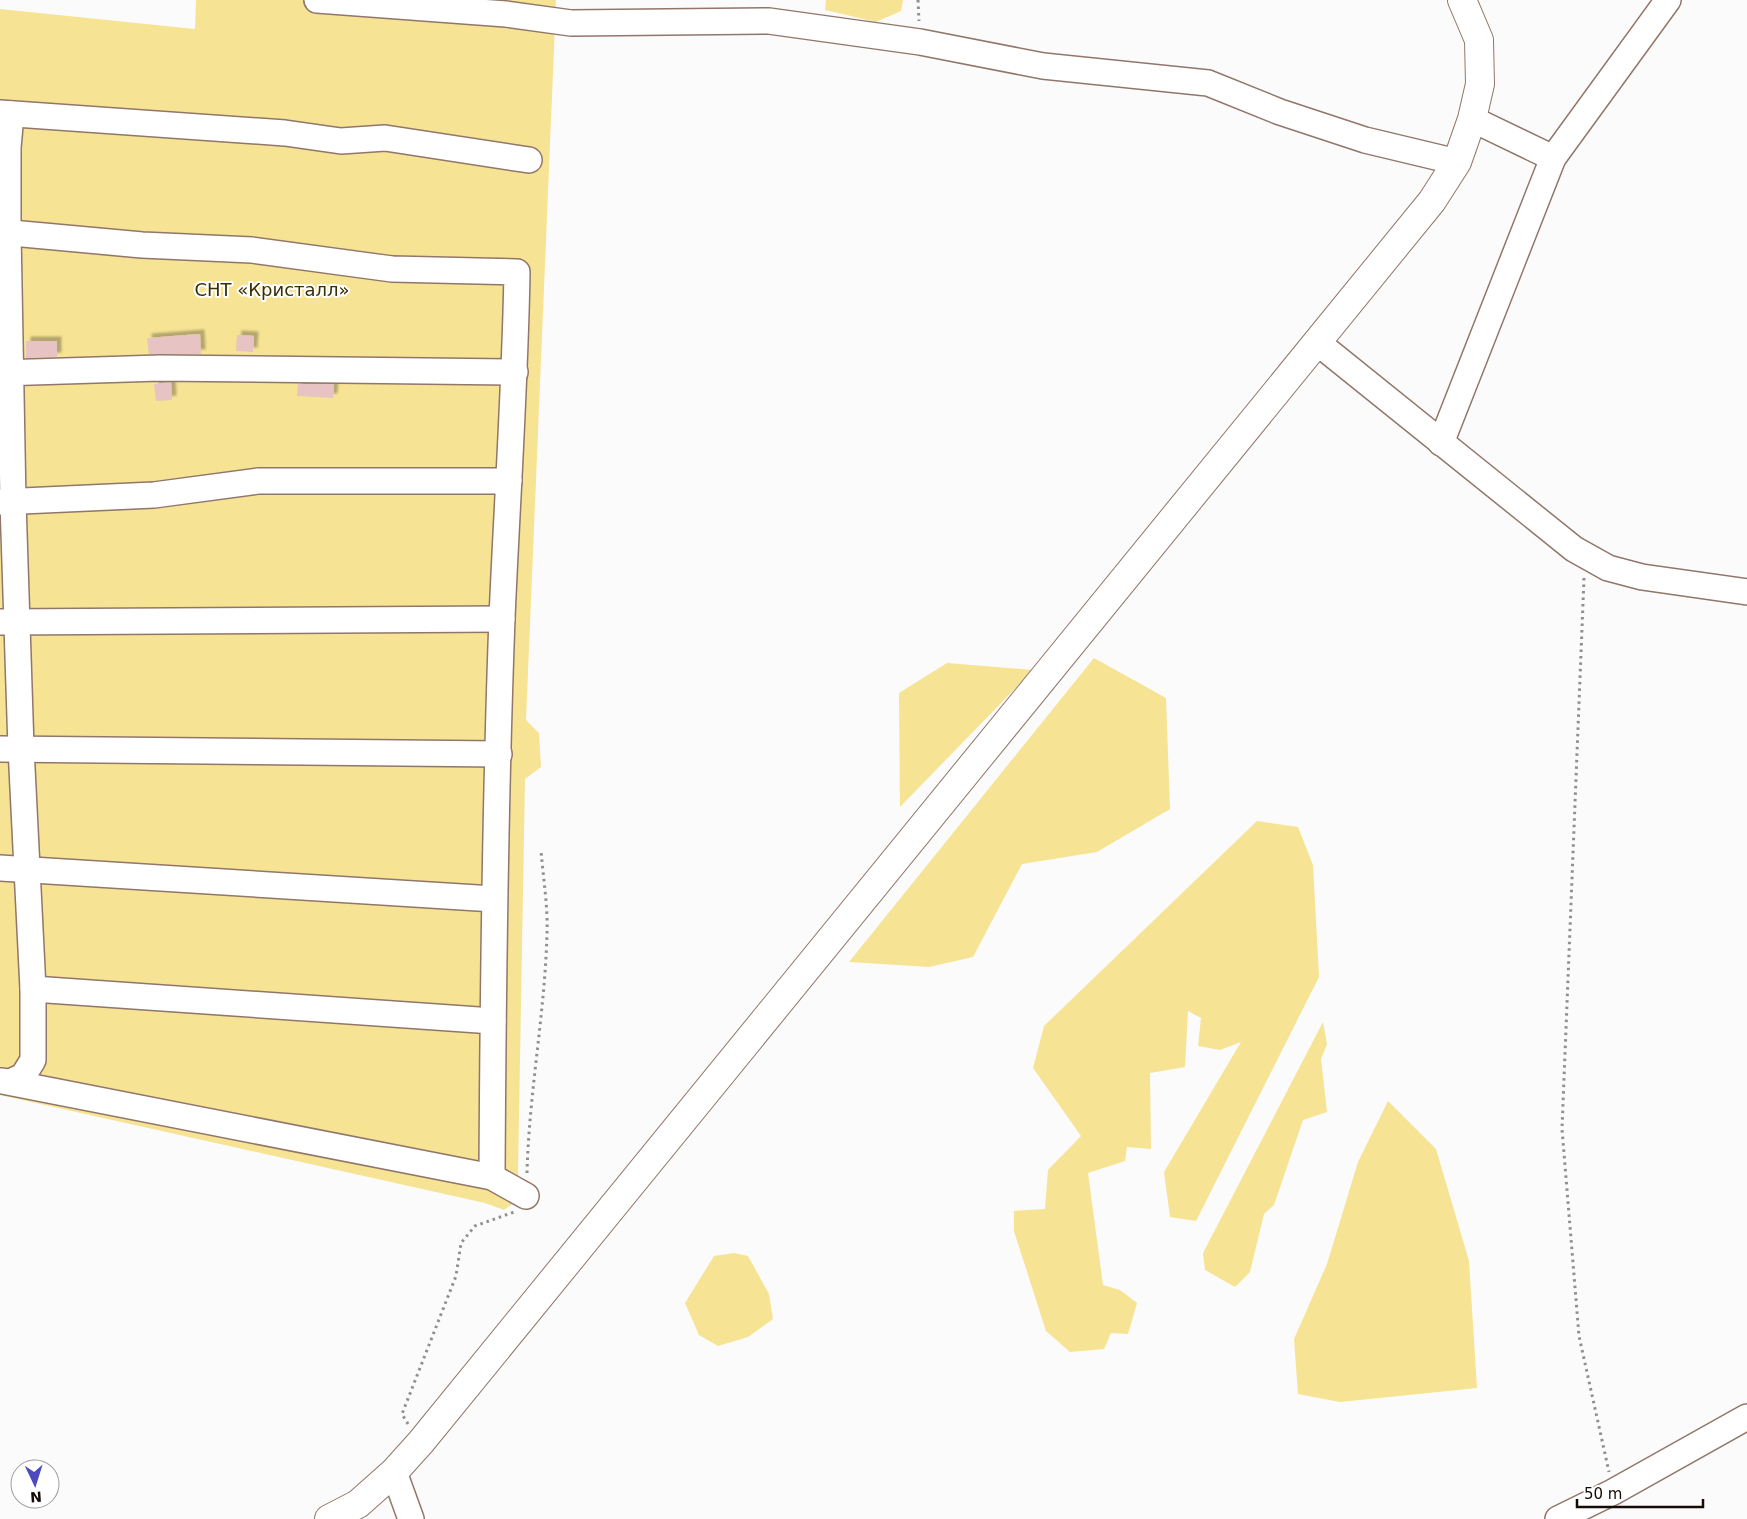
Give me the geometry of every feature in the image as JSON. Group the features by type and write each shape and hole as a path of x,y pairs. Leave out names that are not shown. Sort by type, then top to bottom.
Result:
{"main road":[{"path":"329,1519 358,1504 394,1472 427,1435 1432,201 1457,162 1472,119 1480,84 1479,40 1462,0"}],"street":[{"path":"317,0 506,14 571,24 769,21 920,42 1043,66 1208,83 1280,112 1365,140 1457,162"},
{"path":"1441,443 1553,158 1668,0"},
{"path":"5,1081 23,1076 33,1060 33,989 27,870 10,748 4,232 8,148 6,113 285,133 341,141 385,138 529,160"},
{"path":"1472,119 1553,158"},
{"path":"4,232 142,245 252,250 392,269 518,272 515,372 502,619 494,899 492,1177"},
{"path":"1318,343 1574,549 1608,568 1642,577 1747,592"},
{"path":"5,373 160,368 515,372"},
{"path":"7,502 154,495 258,481 509,481"},
{"path":"9,621 502,619"},
{"path":"10,748 499,754"},
{"path":"0,868 494,899"},
{"path":"33,989 493,1021"},
{"path":"5,1081 492,1177 526,1196"},
{"path":"1558,1519 1613,1492 1747,1417"},
{"path":"394,1472 411,1519"}],"path":[{"path":"1585,555 1562,1130 1579,1336 1613,1492"}],"green space":[{"name":"СНТ «Кристалл»","path":"196,0 556,0 526,720 539,733 541,767 525,779 518,1171 521,1198 504,1210 485,1203 0,1095 0,9 195,29"},
{"path":"826,0 903,0 901,11 876,22 825,10"},
{"path":"1094,658 1166,698 1170,809 1097,852 1022,864 973,957 929,967 849,962"},
{"path":"947,663 1033,670 900,807 899,693"},
{"path":"1257,821 1298,827 1313,865 1319,977 1196,1221 1170,1217 1164,1172 1241,1042 1220,1050 1198,1046 1201,1018 1188,1011 1185,1067 1150,1073 1151,1149 1127,1147 1125,1161 1088,1173 1103,1285 1120,1290 1137,1303 1128,1334 1111,1333 1104,1349 1070,1352 1046,1331 1014,1231 1014,1211 1045,1209 1048,1170 1081,1136 1033,1068 1044,1026"},
{"path":"1323,1022 1327,1044 1321,1059 1327,1112 1303,1120 1274,1205 1264,1214 1250,1272 1235,1287 1205,1270 1203,1253"},
{"path":"1388,1101 1436,1149 1469,1261 1477,1388 1340,1402 1298,1394 1294,1339 1327,1264 1358,1162"},
{"path":"734,1253 748,1256 769,1294 773,1319 748,1337 718,1346 699,1335 685,1303 714,1256"}],"building":[{"path":"200,334 201,354 149,354 147,338"},
{"path":"237,335 254,336 253,352 236,351"},
{"path":"26,341 57,341 57,357 26,358"},
{"path":"171,382 172,400 156,401 154,384"},
{"path":"298,384 334,384 333,398 297,396"}]}
